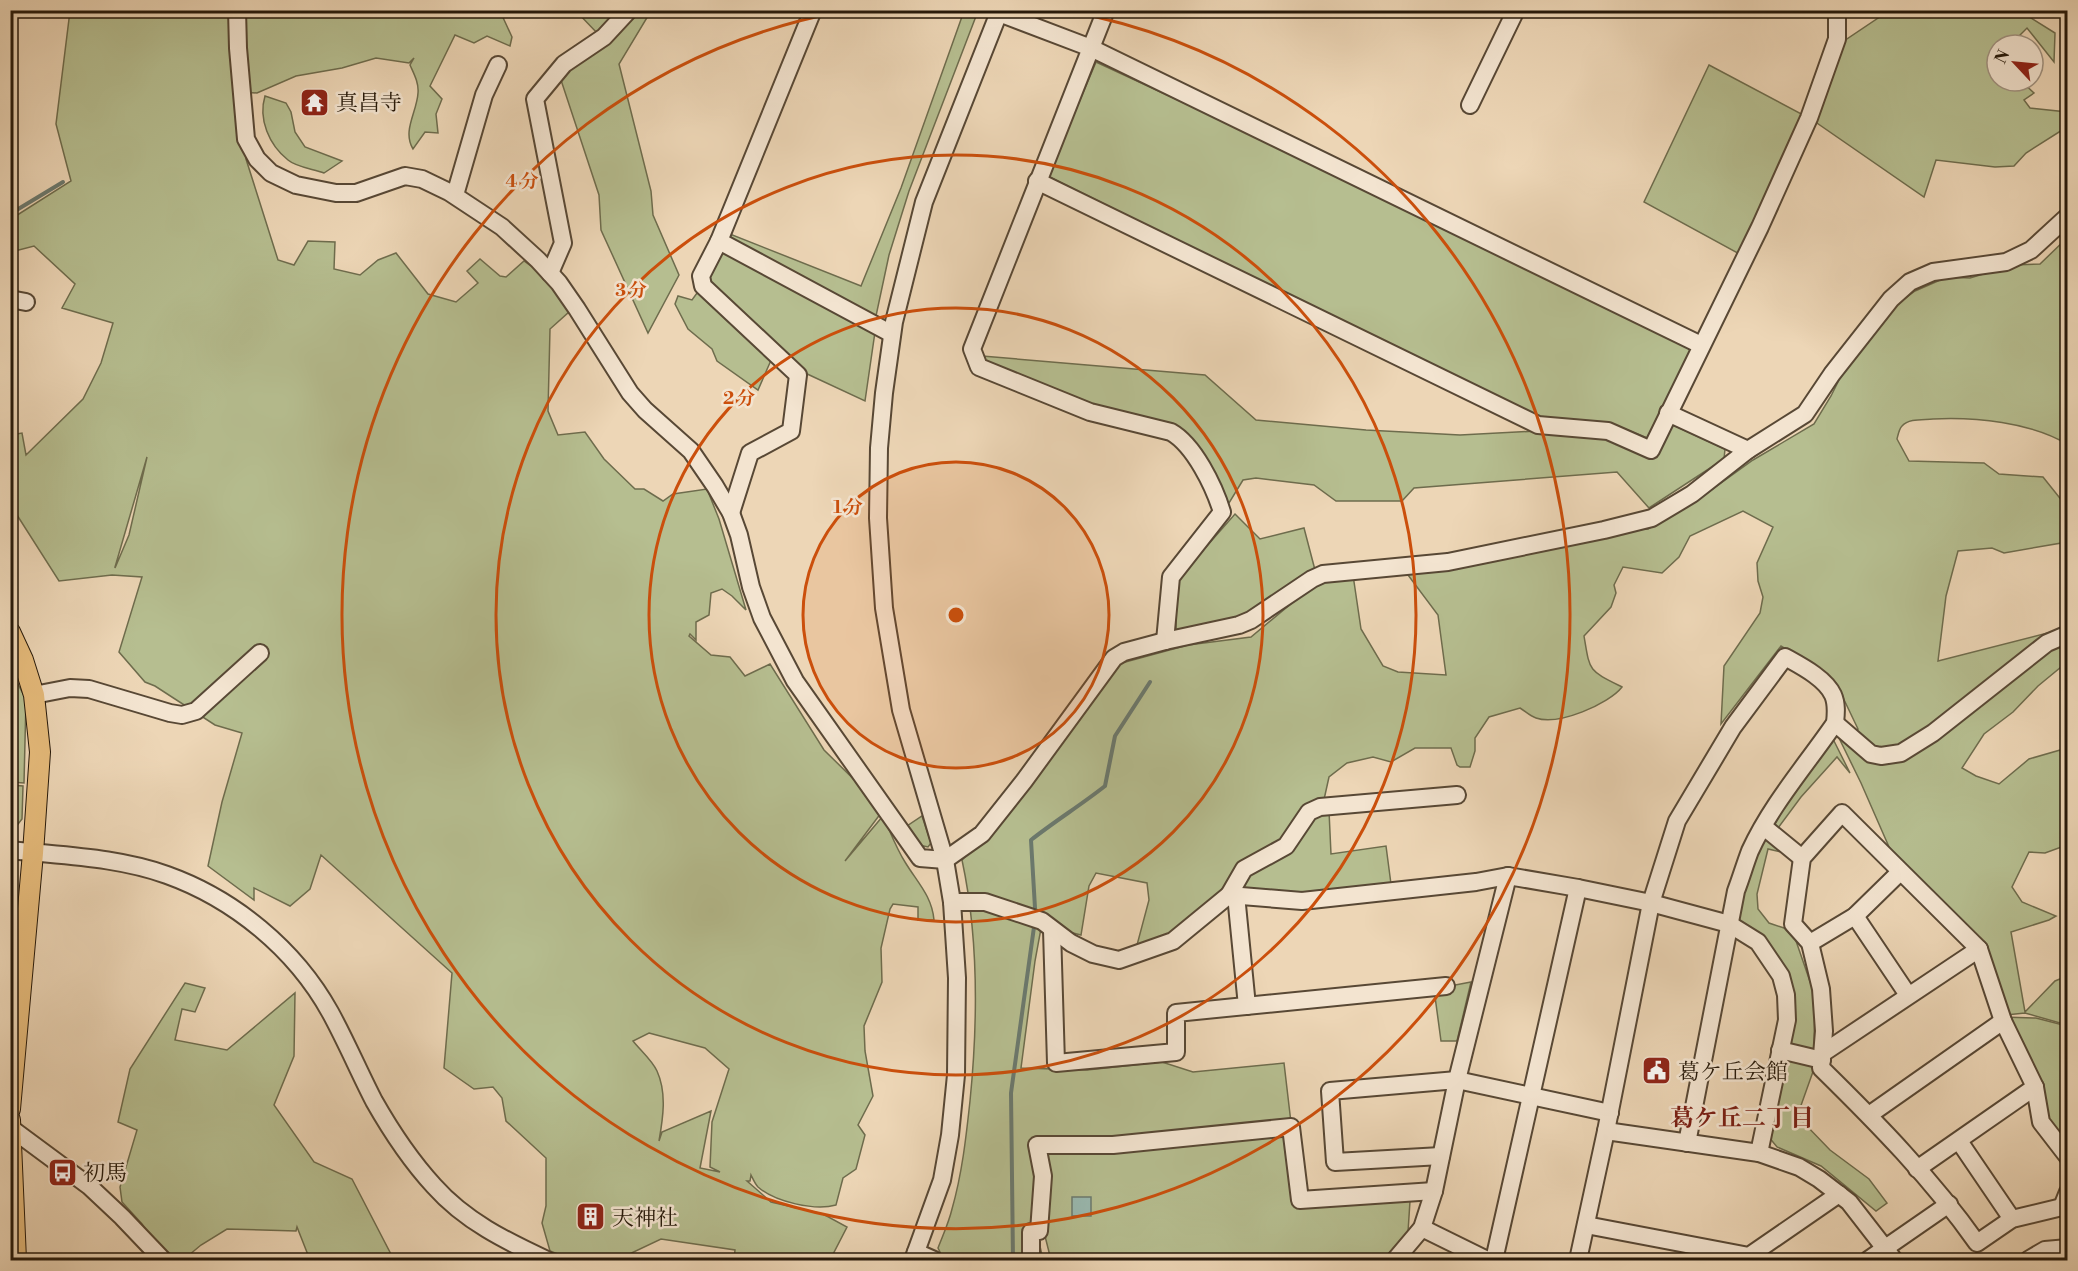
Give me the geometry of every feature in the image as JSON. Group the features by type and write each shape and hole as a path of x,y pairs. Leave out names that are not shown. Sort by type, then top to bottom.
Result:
{"main road":[{"path":"10,632 23,660 34,695 40,752 11,1119 16,1260"}],"street":[{"path":"237,10 246,139 257,159 271,173 296,184 336,193 356,193 405,176 422,179 455,195 502,227 550,273 578,309 630,393 645,410 691,451 716,486 740,535 751,587 762,618 795,681 920,858 945,860 982,834 1114,658 1124,652 1245,622 1323,574 1448,561 1646,521 1692,494 1748,450 1805,414 1832,374 1891,299 1910,282 1933,272 2006,262 2031,249 2067,216"},
{"path":"550,273 563,243 535,99 564,64 604,37 629,10"},
{"path":"731,513 750,453 790,431 798,375 703,286 701,276 719,241 813,10"},
{"path":"1106,10 972,350 979,367 1090,412 1171,432 1182,438 1188,447 1207,476 1222,512 1171,577 1165,641"},
{"path":"1470,105 1516,10"},
{"path":"1037,181 1538,425 1608,431 1651,450 1760,227 1809,118 1837,39 1837,10"},
{"path":"934,1260 915,1256 942,1180 950,1135 956,1075 957,978 952,902 945,860 901,710 884,608 878,518 879,448 892,334 924,202 1000,12 1091,48 1701,345"},
{"path":"455,195 484,95 498,65"},
{"path":"719,241 892,334"},
{"path":"1668,414 1748,450"},
{"path":"1835,723 1871,754 1881,756 1901,753 1933,732 2047,643 2067,634"},
{"path":"34,695 70,688 89,689 183,715 196,711 260,652"},
{"path":"1578,1260 1610,1113 1651,903 1677,821 1733,727 1785,657 1801,666 1833,694 1836,709 1835,723 1764,827 1750,852 1736,891 1687,1143"},
{"path":"952,902 985,902 1042,921 1071,943 1093,954 1119,960 1173,941 1233,895 1244,869 1286,846 1309,812 1320,807 1457,795"},
{"path":"2067,1157 2041,1122 2035,1087 2003,1021 1979,949 1842,813 1802,858 1793,924 1810,943 1821,989 1824,1032 1821,1068 1869,1115 1949,1204 1977,1243 2012,1219 2062,1207 2067,1192"},
{"path":"1764,827 1802,858"},
{"path":"10,850 123,863 167,875 227,904 254,924 293,962 323,1000 389,1126 430,1182 479,1224 504,1240 547,1260"},
{"path":"1810,943 1855,916 1900,872"},
{"path":"1233,895 1302,901 1476,882 1508,876 1651,903 1729,924 1758,942 1781,976 1786,995 1787,1020 1759,1153"},
{"path":"1395,1260 1422,1228 1434,1191 1457,1080 1508,876"},
{"path":"1494,1260 1578,888"},
{"path":"1233,895 1247,1006"},
{"path":"1855,916 1908,995"},
{"path":"1052,930 1056,1063 1176,1052 1176,1013 1446,986"},
{"path":"1780,1050 1822,1056 1908,995 1979,949"},
{"path":"1869,1115 2003,1021"},
{"path":"1441,1156 1335,1162 1330,1091 1457,1080 1610,1113"},
{"path":"1917,1169 2035,1087"},
{"path":"11,1119 89,1186 163,1260"},
{"path":"1031,1260 1030,1232 1039,1231 1042,1208 1043,1176 1037,1144 1113,1145 1291,1127 1300,1200 1434,1191"},
{"path":"1606,1131 1759,1153 1799,1167 1849,1203 1890,1254"},
{"path":"1959,1141 2012,1219"},
{"path":"1586,1226 1749,1256 1839,1194"},
{"path":"1868,1260 1890,1254 1949,1204"},
{"path":"1422,1228 1487,1260"},
{"path":"2028,1260 2045,1250 2067,1248"}],"green space":[{"path":"70,11 500,11 512,37 510,46 487,36 474,43 455,35 430,86 442,99 436,114 438,133 425,132 413,149 409,128 418,89 410,65 414,58 409,63 376,58 342,68 296,76 257,93 240,92 246,159 278,260 294,265 308,241 335,242 334,269 360,275 378,260 396,253 428,294 456,302 478,283 467,271 480,259 500,276 506,277 524,261 549,279 570,311 550,329 548,411 558,435 585,432 604,459 635,489 644,489 663,501 673,494 707,489 719,519 746,610 722,589 711,593 709,615 696,622 696,640 690,634 689,636 711,655 730,657 745,676 770,664 824,750 884,809 845,861 883,816 902,857 927,896 934,920 918,920 918,907 893,904 890,909 881,948 882,982 864,1026 865,1051 873,1096 858,1125 865,1135 856,1169 843,1178 836,1205 827,1207 807,1206 785,1201 758,1187 751,1175 750,1181 747,1181 771,1202 823,1214 847,1227 830,1260 734,1260 735,1250 661,1239 621,1258 573,1260 550,1251 542,1223 546,1206 546,1158 506,1121 502,1098 493,1087 474,1089 444,1068 452,973 321,855 310,889 290,906 254,888 254,900 208,866 222,802 242,733 215,725 155,686 145,682 119,652 142,577 112,575 59,581 17,515 11,514 11,435 22,433 26,455 83,399 101,363 113,323 62,308 75,284 34,246 11,252 11,219 71,181 56,124","holes":["147,457 129,535 115,568 115,567","649,1033 705,1048 729,1069 712,1122 710,1167 720,1172 700,1168 711,1111 662,1132 659,1141 663,1106 660,1079 652,1063 633,1041"]},
{"path":"576,11 628,11 599,35"},
{"path":"629,11 651,11 619,64 651,191 653,215 679,275 648,333 601,230 599,195 558,71"},
{"path":"964,11 978,11 909,191 889,255 876,316 729,242 730,234 861,286 901,188"},
{"path":"1885,11 1986,11 2028,16 2055,33 2054,62 2045,51 2045,33 2031,33 2027,28 2022,33 1985,33 1985,93 2034,93 2024,100 2030,108 2067,112 2067,127 2026,153 2014,166 1995,167 1936,160 1924,197 1814,121 1841,43 1884,14"},
{"path":"1096,62 1579,286 1689,344 1690,352 1647,438 1613,424 1535,419 1048,176"},
{"path":"1709,65 1809,118 1745,257 1644,202"},
{"path":"265,96 286,103 291,112 295,132 305,147 342,161 324,173 288,160 275,147 267,131 263,114"},
{"path":"2067,238 2067,444 2019,426 1966,419 1933,419 1905,423 1899,430 1897,439 1909,461 1984,463 1999,474 2043,477 2067,507 2067,542 2004,553 1992,548 1958,551 1946,596 1938,661 2067,628 2067,657 2061,667 2038,686 2013,712 1984,734 1962,768 1999,784 2029,759 2067,748 2067,845 2045,853 2029,852 2012,887 2022,902 2056,916 2011,932 2025,1012 2055,981 2067,976 2067,1025 2025,1013 2006,1015 1979,945 1900,872 1838,736 1858,729 1836,683 1814,666 1781,646 1721,724 1724,666 1760,613 1763,597 1758,581 1757,563 1773,527 1743,511 1690,536 1679,557 1662,573 1623,567 1614,585 1616,593 1611,607 1584,636 1592,669 1622,687 1606,700 1582,712 1557,719 1536,718 1520,708 1489,717 1475,738 1475,751 1470,767 1457,765 1451,748 1415,748 1391,762 1373,757 1347,763 1329,777 1323,804 1329,811 1331,854 1386,846 1391,884 1300,895 1236,895 1179,937 1137,945 1149,900 1147,883 1096,873 1089,886 1081,935 1069,932 1044,912 1021,1068 1087,1070 1162,1062 1193,1072 1284,1063 1301,1208 1410,1201 1408,1232 1383,1260 1051,1260 1045,1236 1038,1237 1043,1260 944,1260 938,1248 951,1214 961,1169 975,1041 972,920 962,860 981,840 1118,664 1188,645 1251,637 1304,593 1328,579 1353,575 1361,629 1383,666 1398,672 1446,675 1438,615 1405,571 1588,532 1648,529 1710,491 1753,460 1814,424 1850,358 1889,310 1915,291 1947,277 1970,278 2013,265 2040,264"},
{"path":"725,251 875,332 865,401 803,372 709,286 709,271 717,254"},
{"path":"700,289 772,358 758,390 717,361 712,349 688,329 675,304 678,296 692,300"},
{"path":"982,356 1205,375 1256,420 1366,430 1460,435 1537,431 1608,438 1655,457 1673,425 1725,449 1724,459 1649,508 1617,472 1414,488 1402,501 1336,501 1314,485 1256,478 1243,480 1229,503 1222,503 1193,448 1121,416 991,369"},
{"path":"1235,514 1260,539 1304,528 1315,570 1240,617 1176,630 1176,581"},
{"path":"10,668 26,700 24,783 11,782"},
{"path":"1832,737 1850,773 1837,757 1801,797 1778,828 1775,824 1783,807"},
{"path":"11,785 23,786 22,819 11,833"},
{"path":"922,816 931,843 928,847 919,845 907,826"},
{"path":"1764,838 1776,840 1786,853 1768,849 1757,894 1758,909 1769,923 1784,928 1795,938 1815,996 1814,1050 1787,1045 1792,1004 1739,922 1739,901 1742,890"},
{"path":"1471,982 1457,1041 1441,1041 1434,989"},
{"path":"185,983 205,988 195,1012 182,1009 175,1040 227,1050 295,993 294,1056 274,1105 314,1162 352,1179 394,1260 310,1260 297,1227 296,1231 227,1229 201,1245 183,1260 173,1260 162,1253 142,1224 122,1202 120,1187 137,1130 118,1122 130,1069"},
{"path":"2002,1017 2036,1018 2067,1026 2067,1151 2041,1122"},
{"path":"1785,1058 1815,1066 1799,1111 1801,1120 1830,1150 1869,1179 1887,1203 1876,1211 1821,1166 1777,1147 1768,1136"}],"water":[{"path":"1072,1197 1091,1197 1091,1216 1072,1216"}],"waterway":[{"path":"10,214 63,182"},
{"path":"1035,908 1031,840 1105,786 1115,736 1150,682"},
{"path":"1013,1260 1011,1093 1034,927"}],"place":[{"name":"真昌寺","path":"315,102"},
{"name":"葛ケ丘会館","path":"1657,1071"},
{"name":"初馬","path":"62,1172"},
{"name":"天神社","path":"591,1217"}],"district":[{"name":"葛ケ丘二丁目","path":"1742,1118"}]}
